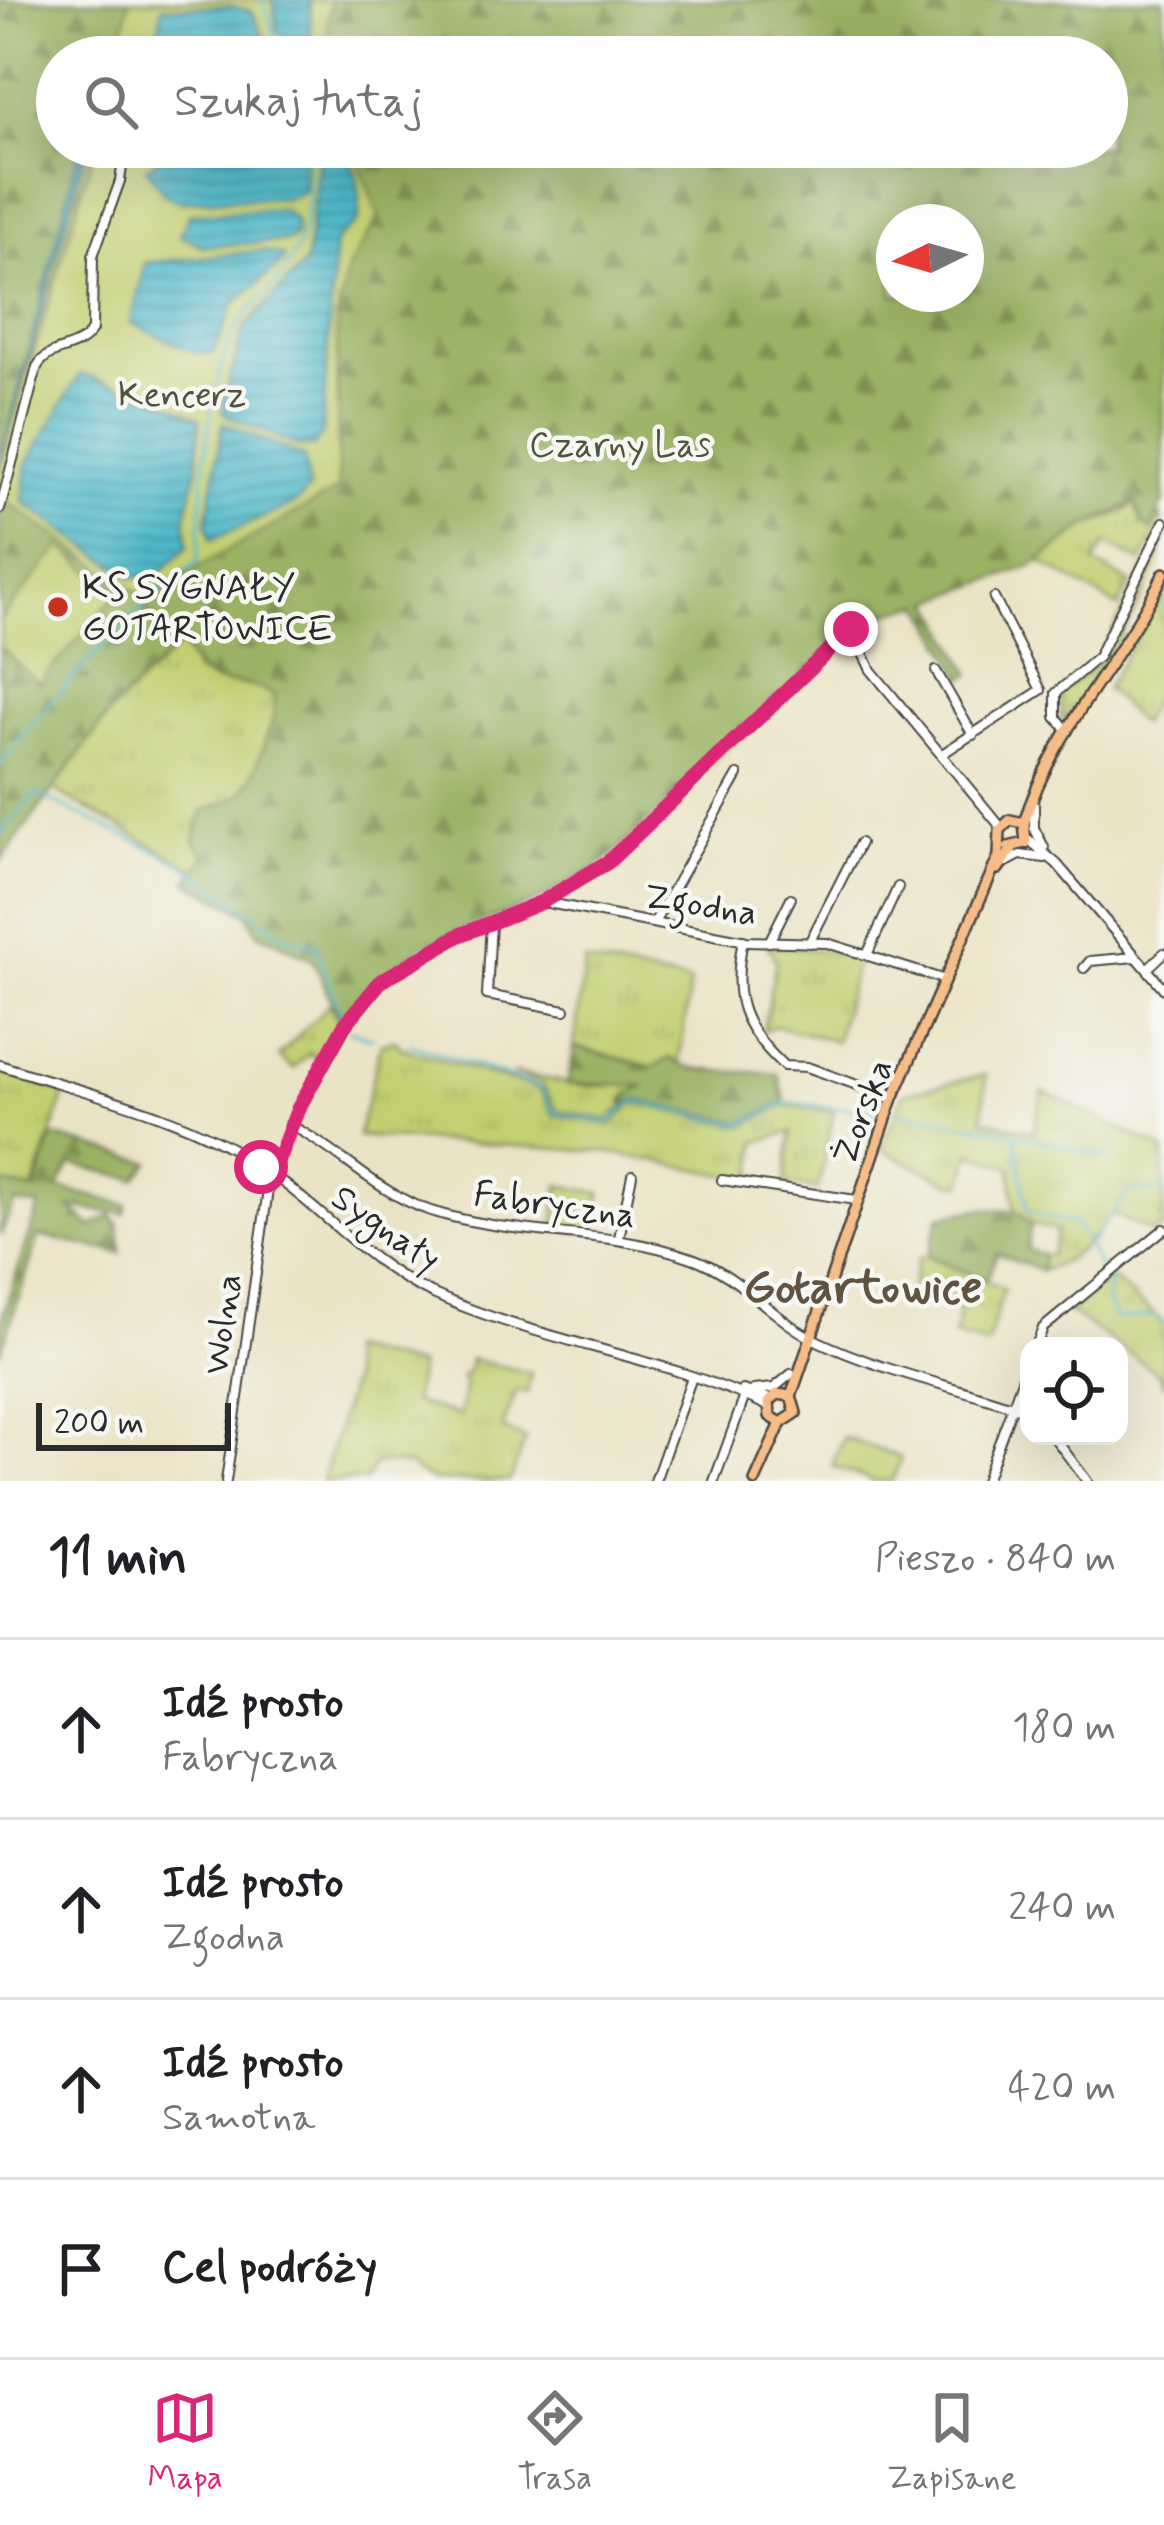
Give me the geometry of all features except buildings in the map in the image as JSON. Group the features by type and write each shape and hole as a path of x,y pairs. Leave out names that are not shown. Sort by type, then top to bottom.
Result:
{"main road":[{"path":"1017,844 1012,823 1133,634 1164,573"},
{"path":"1017,844 1012,823 1052,759"},
{"name":"Żorska","path":"787,1386 942,979 983,892 1017,844"},
{"name":"Żorska","path":"983,892 1017,844"},
{"name":"Żorska","path":"787,1386 802,1354"},
{"path":"755,1481 777,1421 769,1402 787,1386 796,1413 777,1421"}],"street":[{"path":"0,509 38,367 50,353 79,345 92,330 93,256 122,168"},
{"path":"1069,732 1056,719 1056,693 1097,657 1164,522"},
{"path":"942,754 1041,690 1042,684 994,598"},
{"path":"272,1175 290,1125 344,1026 381,981 491,923 542,902 608,862 851,629 871,670 993,813 1012,823"},
{"path":"936,671 973,735"},
{"path":"653,923 738,776"},
{"path":"1037,788 1033,824 1048,858"},
{"path":"809,943 860,843"},
{"path":"1017,844 1048,858 1064,873 1164,988"},
{"path":"995,874 1017,855 1048,858"},
{"path":"867,955 898,887"},
{"path":"770,941 791,898"},
{"name":"Zgodna","path":"542,902 743,940 809,943 942,979"},
{"path":"491,923 487,995 566,1010"},
{"path":"743,940 735,981 755,1039 784,1066 807,1067 893,1098"},
{"path":"1147,969 1164,953"},
{"path":"1084,968 1090,961 1136,957"},
{"name":"Sygnały","path":"0,1065 186,1126 272,1175 382,1263 430,1293 769,1402"},
{"name":"Fabryczna","path":"290,1125 381,1187 428,1210 490,1224 619,1238 725,1272 776,1320 809,1336 1020,1409"},
{"name":"Wolna","path":"226,1481 272,1175"},
{"path":"619,1238 632,1175"},
{"path":"722,1180 856,1200"},
{"path":"1162,1230 1164,1242"},
{"path":"1040,1337 1043,1328 1162,1230"},
{"path":"655,1481 692,1376"},
{"path":"985,1481 1020,1382"},
{"path":"714,1481 746,1394 787,1386"},
{"path":"1060,1445 1088,1481"}],"green space":[{"name":"Czarny Las","path":"0,0 273,0 198,36 36,36 36,168 1128,168 1128,36 311,36 310,0 1164,0 1164,501 1151,530 1142,524 1135,502 1083,528 1034,565 932,601 971,674 964,678 922,604 865,619 603,863 538,901 426,943 377,981 342,1024 313,960 257,932 248,914 188,882 206,856 194,840 203,811 231,800 246,787 271,724 273,695 256,687 212,681 181,643 111,711 0,862 0,647 39,683 61,547 0,620"},
{"path":"130,0 330,0 328,36 122,36"},
{"name":"Kencerz","path":"89,168 361,168 379,217 347,270 337,317 338,490 144,597 0,497 0,466"},
{"path":"1136,501 1141,513 1157,520 1159,514 1162,520 1141,562 1106,543 1094,563 1131,583 1118,607 1040,561 1083,528 1125,511"},
{"path":"1164,534 1152,575 1123,633 1088,689 1061,720 1061,692 1094,667"},
{"name":"KS SYGNAŁY GOTARTOWICE","path":"61,546 117,594 39,684 0,647 0,620"},
{"path":"1164,591 1164,658 1157,665 1164,680 1140,724 1106,688"},
{"path":"181,643 197,674 251,682 273,695 269,741 260,764 198,871 50,788 111,711"},
{"path":"767,944 858,955 836,1041 775,1026 763,1030 776,961"},
{"path":"585,962 690,982 679,1065 653,1067 574,1047"},
{"path":"330,1003 341,1026 320,1067 310,1052 293,1069 279,1056"},
{"path":"395,1040 402,1048 539,1089 554,1115 611,1125 634,1103 744,1127 784,1105 834,1111 818,1189 785,1184 791,1132 757,1142 753,1180 608,1152 358,1136 381,1044"},
{"path":"574,1047 653,1067 670,1058 692,1068 778,1074 785,1100 743,1123 633,1099 626,1105 627,1095 645,1086 568,1084"},
{"path":"0,1071 65,1094 32,1192 0,1183"},
{"path":"512,1073 585,1086 650,1085 623,1100 626,1105 608,1120 557,1110 542,1084"},
{"path":"986,1075 983,1119 1033,1132 1043,1091 1164,1150 1164,1227 1152,1233 1113,1214 1081,1248 1041,1271 1042,1254 1051,1256 1057,1231 1031,1224 1015,1211 1011,1167 971,1153 963,1184 951,1183 881,1149 904,1093"},
{"path":"52,1136 150,1162 136,1179 71,1164 58,1188 127,1205 125,1213 71,1208 92,1227 111,1215 119,1226 121,1253 39,1236 0,1354 0,1324 39,1206 14,1203 0,1236 0,1183 36,1190"},
{"path":"559,1185 601,1193 595,1232 554,1229"},
{"path":"982,1209 1015,1211 1031,1224 1027,1250 1042,1254 1041,1271 997,1253 987,1280 928,1256 939,1216"},
{"path":"928,1256 1004,1289 987,1345 954,1336 960,1309 910,1295 918,1259"},
{"path":"1109,1276 1164,1323 1164,1387 1159,1374 1128,1353 1128,1337 1105,1337 1069,1312"},
{"path":"347,1349 419,1366 413,1402 460,1416 465,1383 461,1377 468,1372 470,1359 531,1373 527,1393 517,1391 502,1429 526,1439 510,1481 432,1481 408,1465 375,1463 365,1481 322,1481 351,1381"},
{"path":"843,1437 901,1458 892,1481 874,1481 832,1466"}],"water":[{"path":"273,0 310,0 311,36 282,36"},
{"path":"231,6 252,11 263,36 158,36 162,7"},
{"path":"75,168 80,168 0,463"},
{"path":"146,168 303,168 304,191 289,198 179,201 165,195"},
{"path":"317,168 353,168 360,200 358,221 335,241 322,435 313,447 301,447 223,414 244,328 306,262"},
{"path":"282,209 295,220 296,236 288,241 204,246 180,236 189,214"},
{"path":"263,251 283,256 283,262 234,304 213,354 196,353 131,323 145,263"},
{"path":"80,374 165,401 200,419 197,470 186,517 188,547 156,576 131,577 23,502 27,464"},
{"path":"223,423 304,457 309,490 296,503 212,540 207,523"}],"waterway":[{"path":"263,0 276,36"},
{"path":"0,764 93,656 198,561 206,446 223,361 237,327 274,285 294,253 305,220 308,168"},
{"path":"0,835 35,793 181,863 284,936 316,946 343,1020"},
{"path":"349,1030 372,1038"},
{"path":"410,1044 541,1088 555,1113 610,1123 634,1101 744,1125 783,1103 878,1111"},
{"path":"899,1112 1001,1130 1108,1158 1109,1154"},
{"path":"1016,1137 1028,1212 1076,1224 1104,1275"},
{"path":"1091,1243 1128,1192 1164,1190"},
{"path":"1109,1279 1107,1302 1116,1319 1155,1316 1164,1325"}],"place":[{"name":"KS SYGNAŁY GOTARTOWICE","path":"58,607"}],"district":[{"name":"Gotartowice","path":"863,1285"}],"route":[{"path":"261,1167 272,1175 298,1109 344,1026 381,981 460,935 542,902 608,862 851,629"}]}
